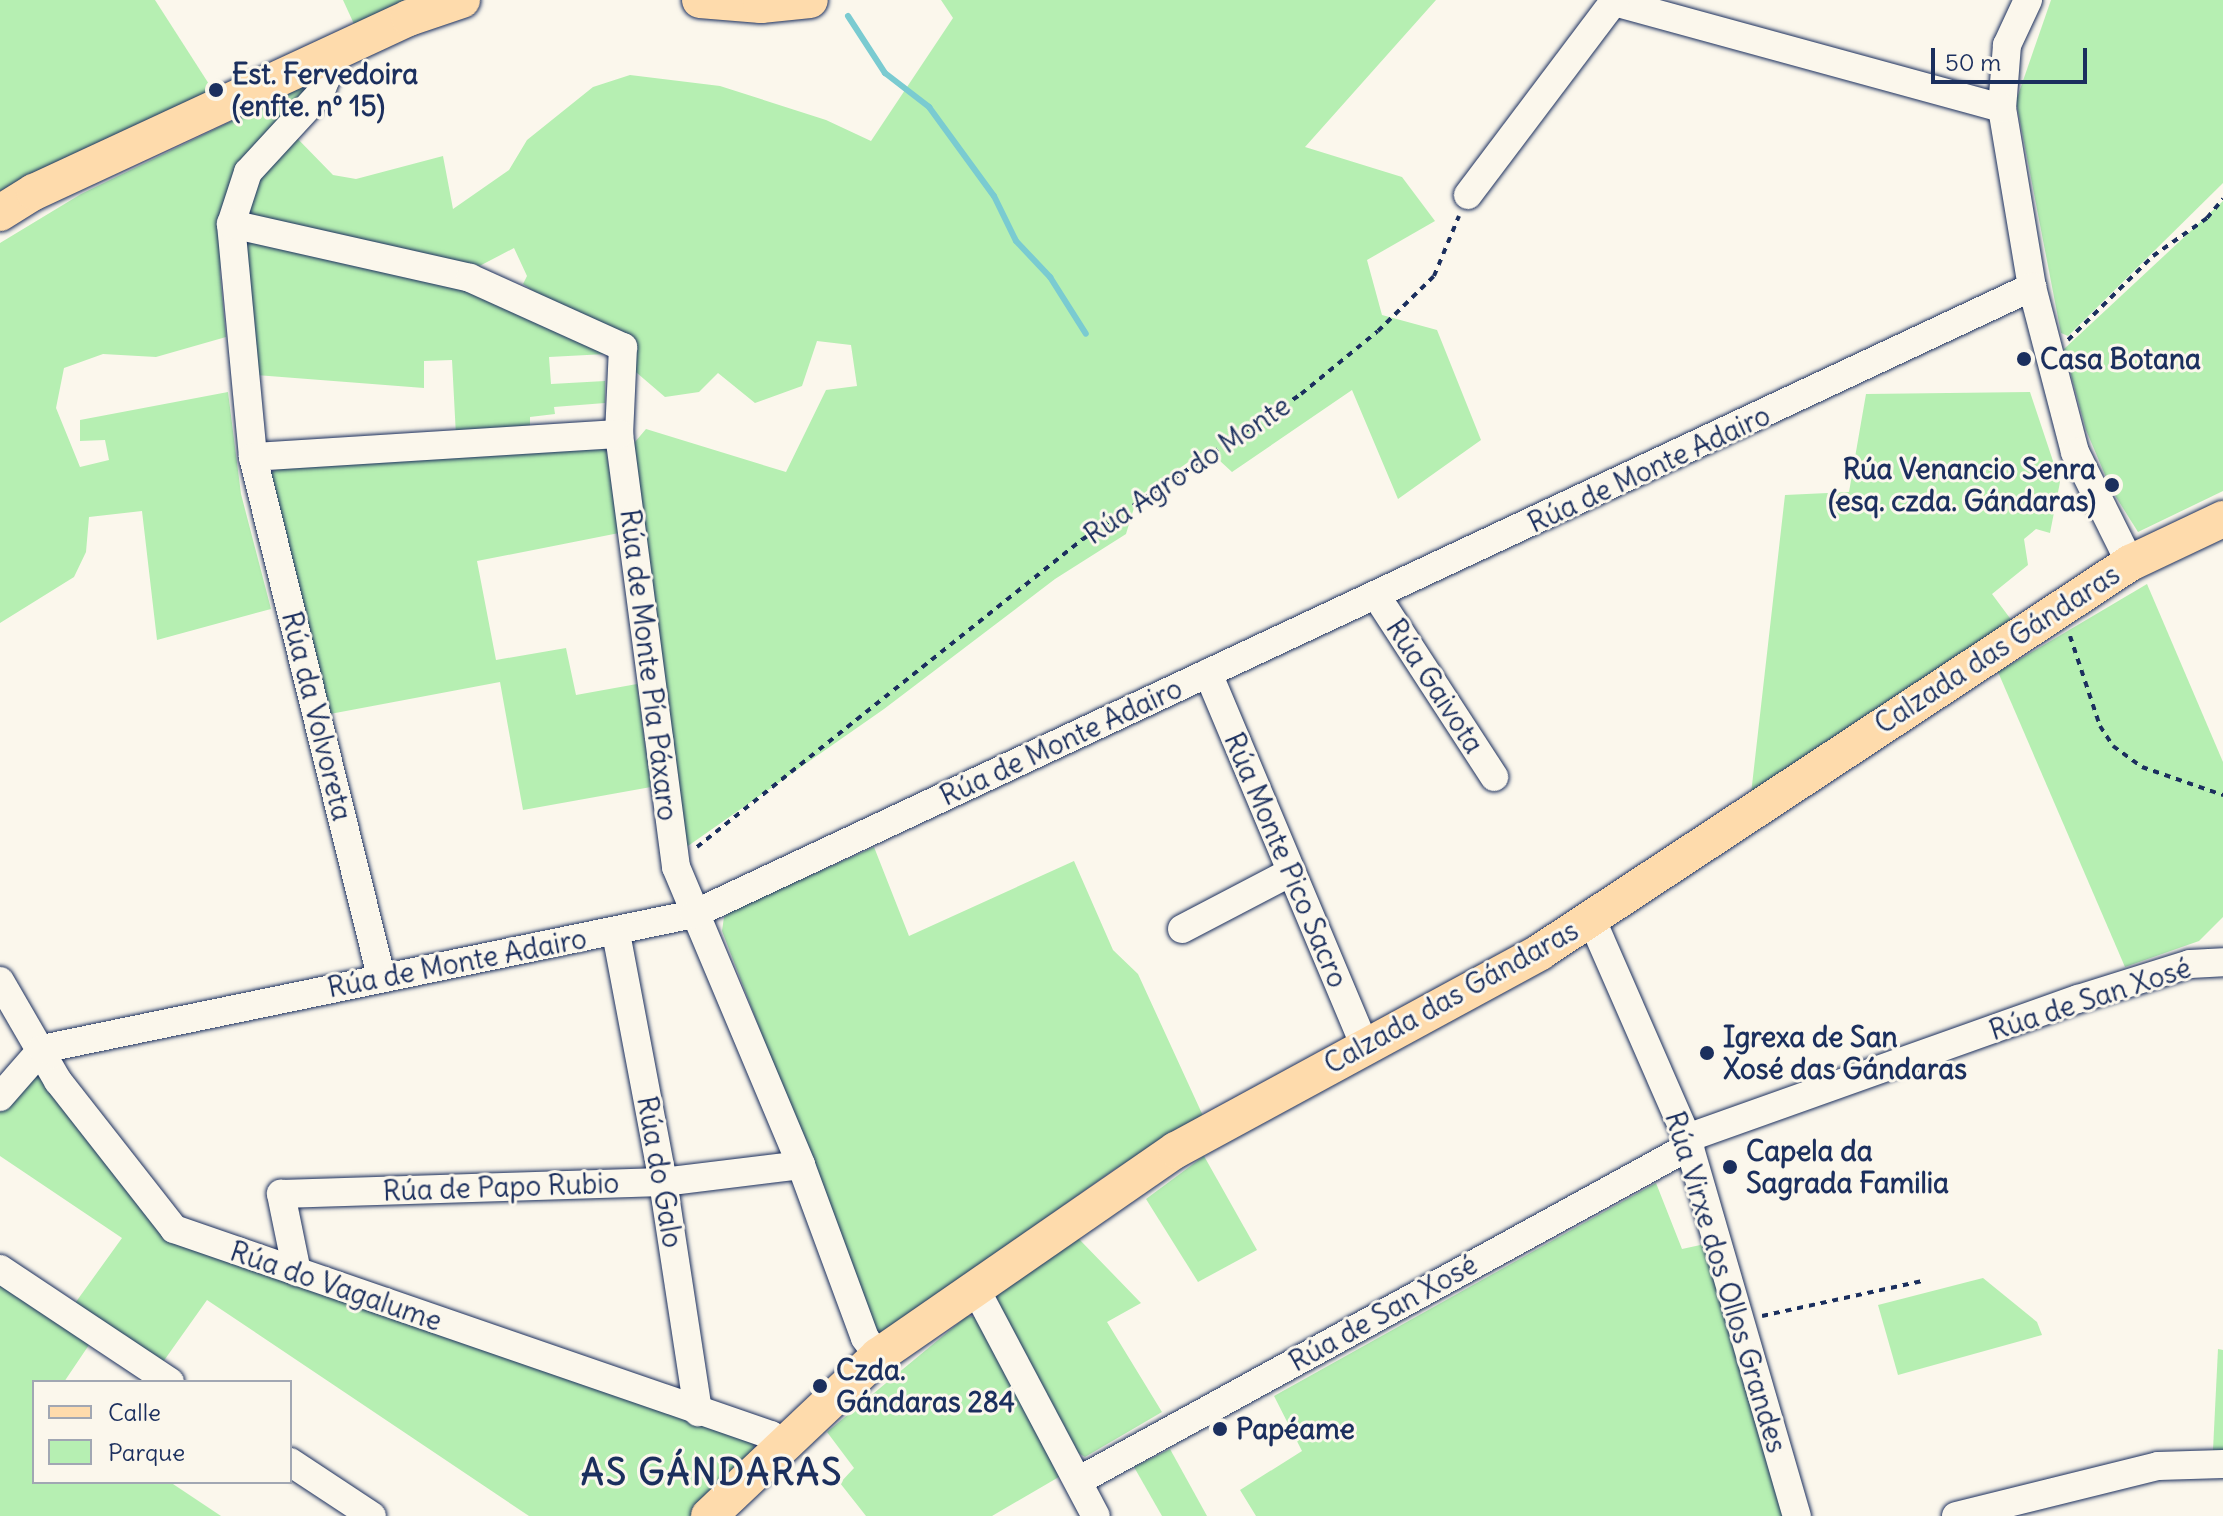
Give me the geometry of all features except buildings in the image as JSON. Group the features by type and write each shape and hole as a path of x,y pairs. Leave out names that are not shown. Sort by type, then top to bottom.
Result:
{"main road":[{"path":"0,213 34,192 317,64 409,18 462,0"},
{"path":"700,0 761,5 810,0"},
{"name":"Calzada das Gándaras","path":"709,1516 878,1356 974,1286 1176,1150 1540,952 2130,563 2223,519"}],"street":[{"path":"2028,0 2007,45 2002,108 2032,287 2075,452 2130,563"},
{"path":"1468,195 1615,1 2002,108"},
{"name":"Rúa da Volvoreta","path":"317,64 326,78 320,94 248,172 231,224 253,457 381,976"},
{"name":"Rúa de Monte Pía Páxaro","path":"231,224 470,278 623,347 619,434 676,867 801,1165 865,1338 878,1356"},
{"name":"Rúa de Monte Adairo","path":"42,1049 381,976 616,933 694,914 2032,287"},
{"path":"253,457 619,434"},
{"name":"Rúa Gaivota","path":"1376,595 1494,777"},
{"name":"Rúa Monte Pico Sacro","path":"1208,673 1365,1047"},
{"path":"1182,929 1291,872"},
{"name":"Rúa Virxe dos Ollos Grandes","path":"1591,918 1688,1142 1797,1516"},
{"name":"Rúa do Galo","path":"616,933 663,1182 698,1412"},
{"name":"Rúa de San Xosé","path":"1078,1481 1688,1142 2078,999 2190,964 2223,962"},
{"name":"Rúa do Vagalume","path":"0,981 58,1081 174,1229 771,1435 785,1445"},
{"path":"0,1097 42,1049"},
{"name":"Rúa de Papo Rubio","path":"297,1272 281,1194 663,1182 801,1165"},
{"path":"0,1269 167,1380"},
{"path":"974,1286 1096,1516"},
{"path":"292,1463 372,1516"},
{"path":"1956,1516 2158,1466 2223,1464"}],"path":[{"name":"Rúa Agro do Monte","path":"676,867 734,814 823,751 1083,539 1301,394 1378,331 1434,276 1468,195"},
{"path":"2047,352 2065,343 2153,256 2207,218 2223,199"},
{"path":"2064,628 2085,672 2100,726 2113,746 2142,767 2223,795"},
{"path":"1740,1321 1922,1281"}],"green space":[{"path":"0,0 155,0 216,95 0,195"},
{"path":"343,0 422,0 354,24"},
{"path":"941,0 1436,0 1305,147 1402,177 1435,221 1367,260 1382,315 1437,330 1481,440 1398,499 1352,390 1232,472 1207,449 1137,498 1126,534 1055,579 884,709 685,848 629,449 646,429 786,472 826,390 857,386 851,345 817,341 802,386 755,403 718,373 699,392 665,397 574,319 523,284 527,276 514,248 466,273 240,219 241,203 293,134 333,175 356,179 443,156 453,209 509,170 527,140 593,87 630,75 720,86 826,120 871,141 953,18"},
{"path":"2051,0 2223,0 2223,183 2068,336 2061,333 2016,101"},
{"path":"306,85 311,97 227,194 220,272 226,337 156,357 103,354 64,368 56,408 80,467 109,460 105,440 80,441 80,420 228,392 241,494 271,609 157,640 142,511 89,517 86,552 74,577 0,623 0,243 81,194"},
{"path":"2223,201 2223,491 2138,532 2111,489 2086,430 2064,349"},
{"path":"241,237 483,288 606,354 549,357 551,384 605,381 605,403 554,407 555,414 530,417 530,431 456,436 452,360 424,361 424,388 256,375"},
{"path":"2030,392 2060,482 2050,533 2036,529 2024,539 2028,565 1992,594 2015,625 1751,794 1785,495 1849,492 1866,394"},
{"path":"606,449 619,533 477,561 496,660 566,648 576,695 637,684 651,787 523,810 500,682 330,714 270,473 288,463"},
{"path":"2147,584 2223,762 2223,917 2199,941 2125,967 1998,672"},
{"path":"874,847 909,936 1074,861 1113,950 1138,974 1204,1118 1115,1169 878,1336 722,931 724,917 733,910"},
{"path":"39,1074 149,1211 753,1442 756,1456 691,1516 529,1516 207,1300 163,1362 73,1306 122,1238 0,1156 0,1112 23,1077"},
{"path":"1204,1156 1257,1250 1198,1282 1146,1199"},
{"path":"1656,1183 1682,1249 1705,1244 1783,1516 1256,1516 1240,1490 1302,1451 1274,1396"},
{"path":"1078,1238 1141,1303 1107,1322 1162,1412 1085,1457 1075,1451 991,1296"},
{"path":"0,1276 93,1339 65,1380 32,1380 32,1484 173,1484 221,1516 0,1516"},
{"path":"1983,1278 2037,1322 2042,1335 1898,1375 1878,1305"},
{"path":"967,1316 976,1317 1064,1474 992,1516 866,1516 840,1483 854,1468 827,1432"},
{"path":"2218,1349 2223,1350 2223,1450 2213,1450"},
{"path":"1170,1449 1207,1516 1162,1516 1134,1467"}],"waterway":[{"path":"848,16 885,73 929,107 994,196 1016,241 1050,277 1086,334"}],"place":[{"name":"Est. Fervedoira (enfte. nº 15)","path":"216,90"},
{"name":"Casa Botana","path":"2024,359"},
{"name":"Rúa Venancio Senra (esq. czda. Gándaras)","path":"2112,485"},
{"name":"Igrexa de San Xosé das Gándaras","path":"1707,1053"},
{"name":"Capela da Sagrada Familia","path":"1730,1167"},
{"name":"Czda. Gándaras 284","path":"820,1386"},
{"name":"Papéame","path":"1220,1429"}],"district":[{"name":"AS GÁNDARAS","path":"712,1473"}]}
